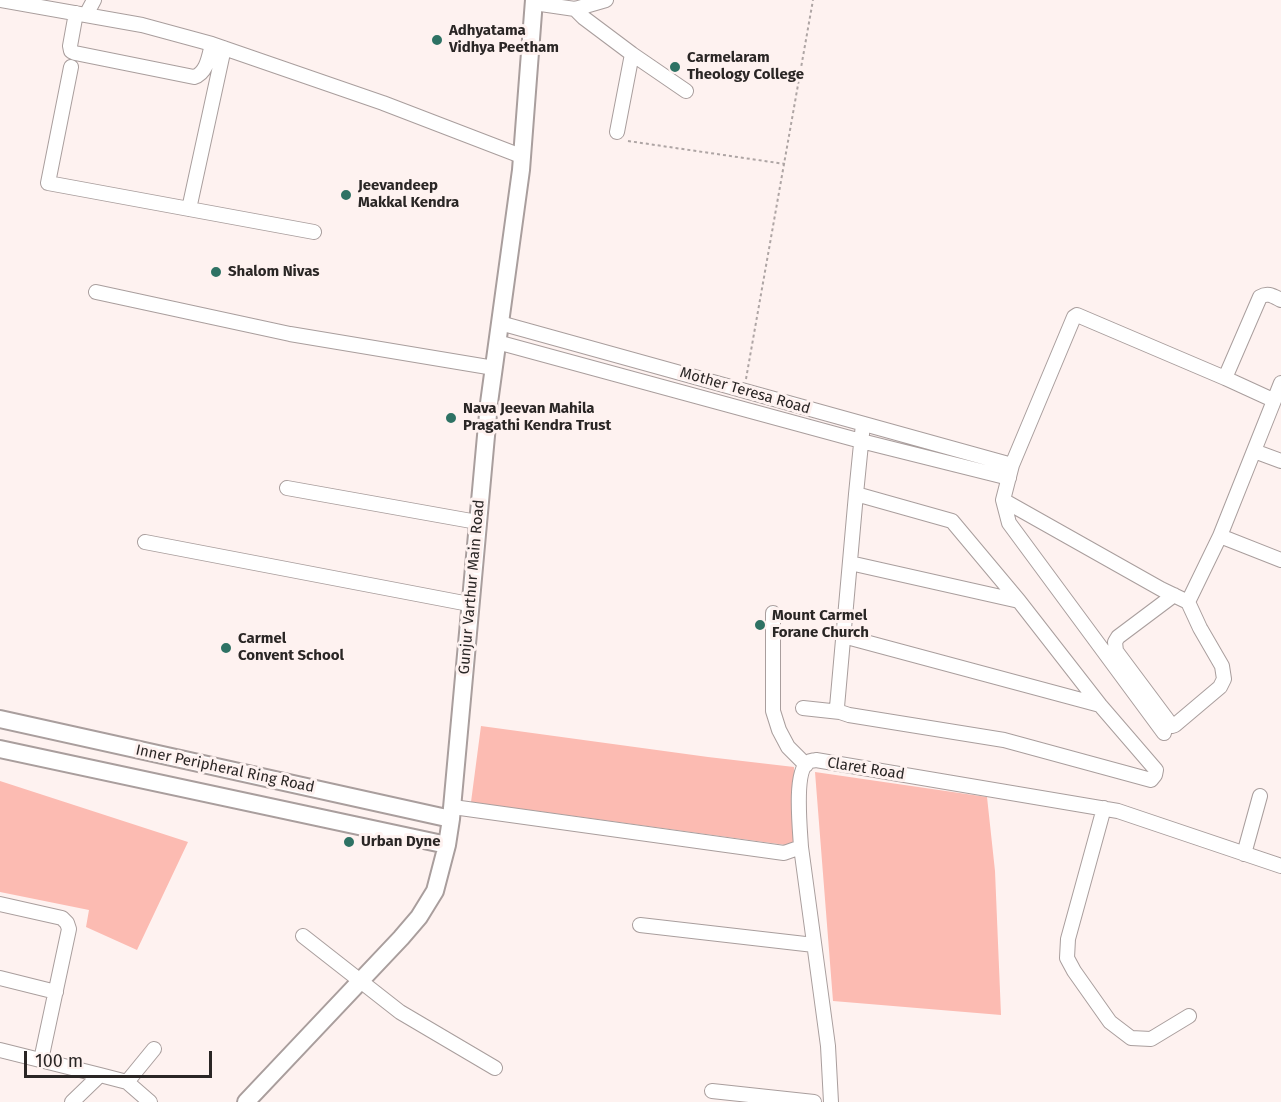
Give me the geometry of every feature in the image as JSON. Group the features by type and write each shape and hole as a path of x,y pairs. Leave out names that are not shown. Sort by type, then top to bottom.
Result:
{"main road":[{"name":"Gunjur Varthur Main Road","path":"246,1102 401,938 419,917 435,891 447,845 452,813 489,403 519,182 534,2"},
{"name":"Inner Peripheral Ring Road","path":"0,719 452,813"},
{"name":"Inner Peripheral Ring Road","path":"0,749 447,845"}],"street":[{"path":"1,0 142,25 218,46 383,103 521,156"},
{"path":"94,0 81,14 70,46 71,51 75,53 194,77 200,75 218,46"},
{"path":"534,2 575,9 606,0"},
{"path":"575,9 632,54 686,91"},
{"path":"189,209 218,46"},
{"path":"617,132 632,54"},
{"path":"70,67 48,183 314,232"},
{"path":"96,292 290,334 494,368"},
{"path":"1225,378 1260,297 1270,294 1281,300"},
{"path":"1164,733 1009,523 1004,500 1010,472 1076,316 1079,315 1274,400"},
{"name":"Mother Teresa Road","path":"500,323 863,424 989,465"},
{"name":"Mother Teresa Road","path":"497,342 861,441 989,465"},
{"path":"1188,602 1220,536 1281,384"},
{"path":"840,712 837,707 863,424"},
{"path":"1254,451 1281,461"},
{"path":"989,465 1010,472"},
{"path":"287,488 477,522"},
{"path":"803,708 840,712 1004,740 1151,780 1155,775 1156,770 1100,705 952,521 856,494"},
{"path":"1004,500 1188,602 1222,666 1224,680 1220,687 1172,726 1116,651 1115,642 1174,595"},
{"path":"1220,536 1281,560"},
{"path":"145,542 470,604"},
{"path":"850,563 1019,602"},
{"path":"773,613 773,711 788,747 806,765"},
{"path":"843,636 1100,705"},
{"name":"Claret Road","path":"831,1102 828,1046 801,847 799,785 801,775 810,761 816,760 1104,808 1281,866"},
{"path":"1244,854 1260,796"},
{"path":"1104,808 1068,939 1067,958 1110,1022 1131,1038 1151,1039 1190,1016"},
{"path":"452,813 784,853 801,847"},
{"path":"0,904 62,918 69,929 41,1060"},
{"path":"640,925 814,945"},
{"path":"303,936 400,1012 495,1068"},
{"path":"0,978 56,992"},
{"path":"128,1082 154,1049"},
{"path":"0,1050 128,1082 150,1102"},
{"path":"72,1102 100,1075"},
{"path":"712,1091 814,1102"}],"path":[{"path":"744,391 813,0"},
{"path":"628,141 785,164"}],"shaded area":[{"path":"481,726 794,767 793,846 471,802"},
{"path":"815,772 987,797 995,871 1001,1015 833,1001"},
{"path":"0,781 188,842 137,950 86,927 89,910 0,892"}],"place":[{"name":"Adhyatama Vidhya Peetham","path":"437,40"},
{"name":"Carmelaram Theology College","path":"675,67"},
{"name":"Jeevandeep Makkal Kendra","path":"346,195"},
{"name":"Shalom Nivas","path":"216,272"},
{"name":"Nava Jeevan Mahila Pragathi Kendra Trust","path":"451,418"},
{"name":"Mount Carmel Forane Church","path":"760,625"},
{"name":"Carmel Convent School","path":"226,648"},
{"name":"Urban Dyne","path":"349,842"}]}
